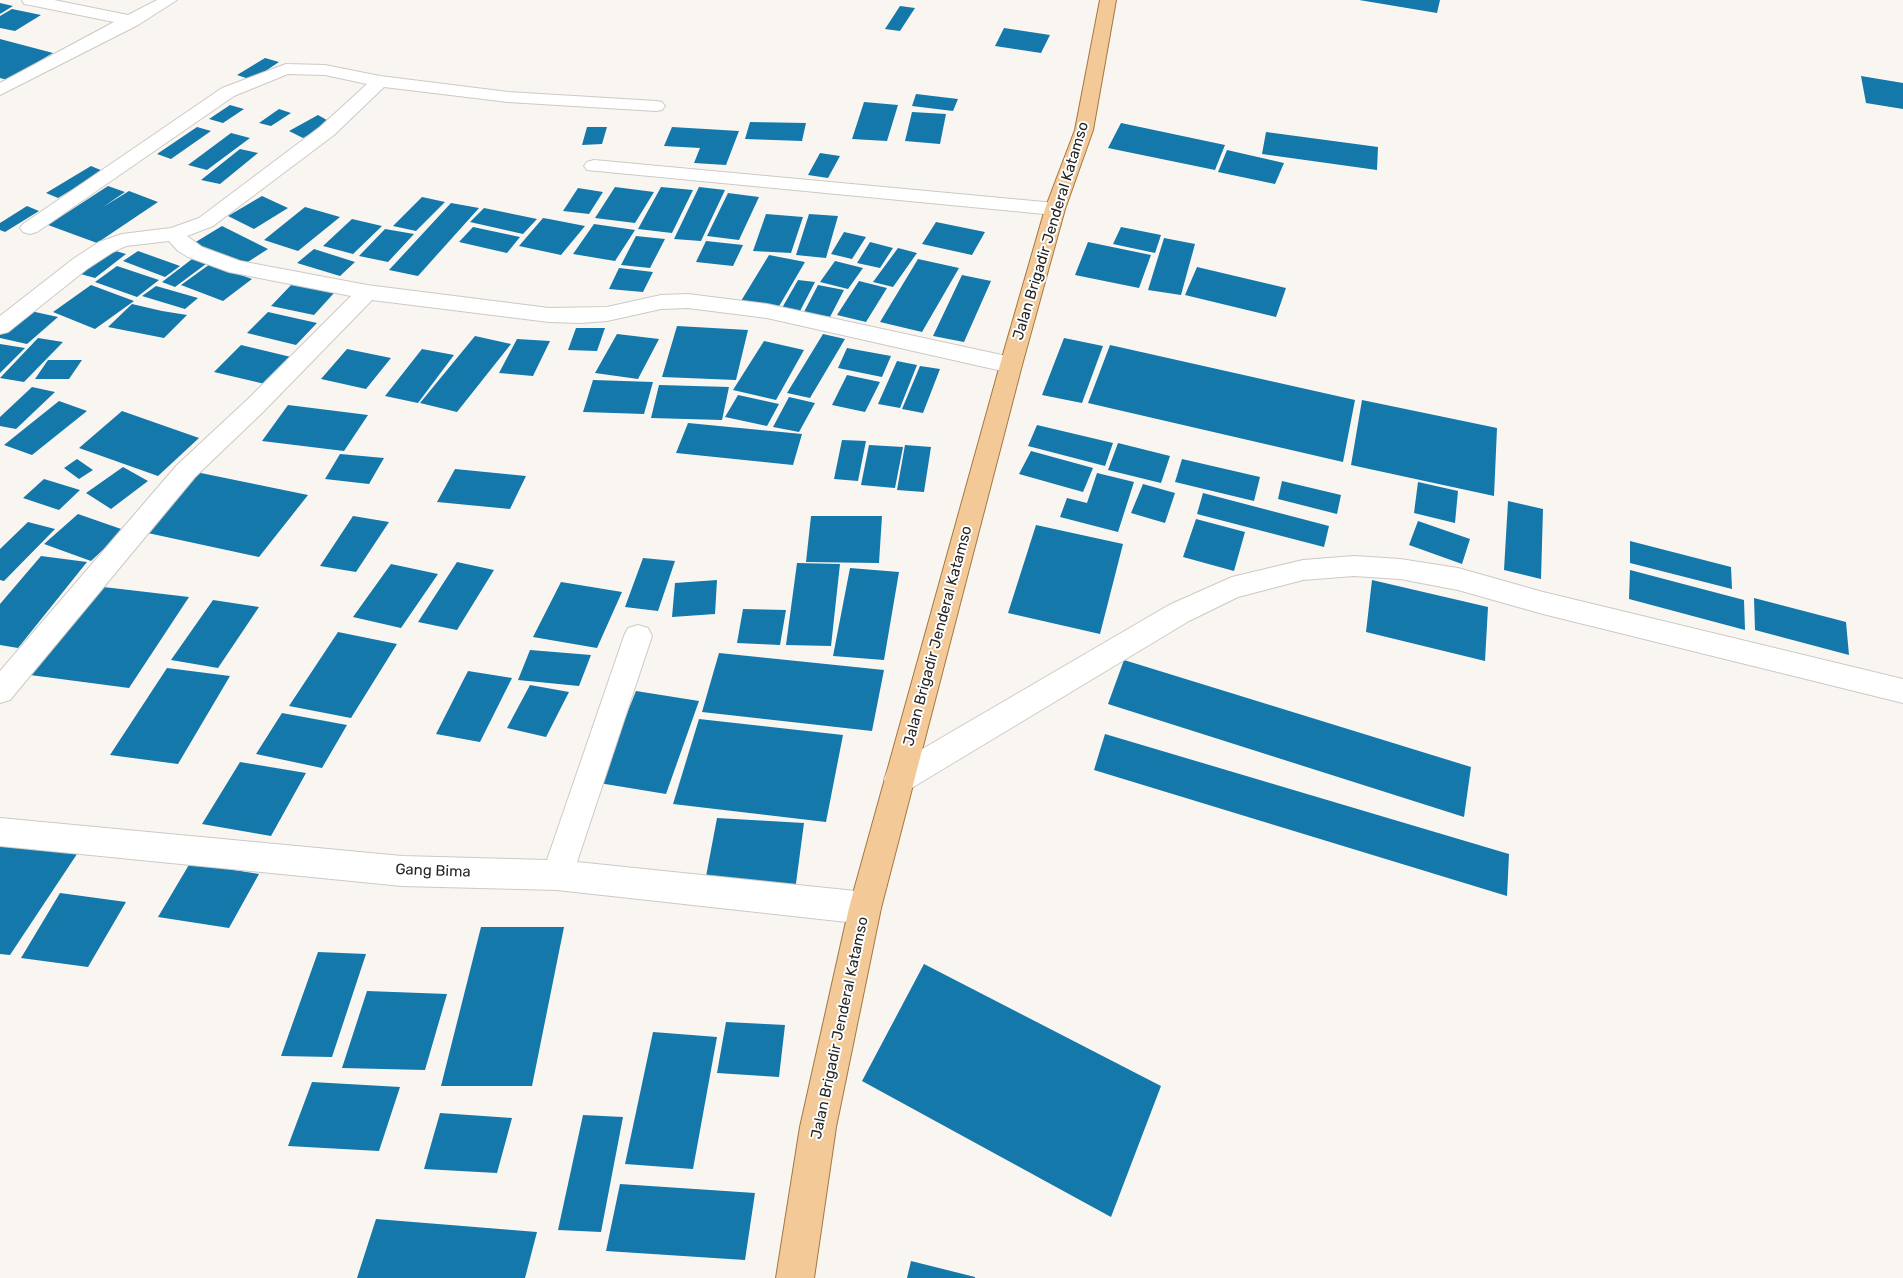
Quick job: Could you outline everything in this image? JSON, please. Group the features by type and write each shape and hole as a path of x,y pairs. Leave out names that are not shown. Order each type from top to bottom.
{"main road":[{"name":"Jalan Brigadir Jenderal Katamso","path":"795,1278 818,1127 865,908 1011,365 1055,209 1084,130 1108,0"}],"street":[{"path":"30,0 132,21"},
{"path":"0,90 169,0"},
{"path":"30,228 228,92 286,69 305,68 380,81 508,98 656,106"},
{"path":"0,327 80,264 106,247 122,240 174,234 206,222 327,130 380,81"},
{"path":"594,166 1055,209"},
{"path":"174,234 185,246 194,252 236,267 367,292 550,315 580,316 608,314 661,302 688,301 767,311 1011,365"},
{"path":"0,691 186,471 256,405 367,292"},
{"path":"899,779 1179,613 1232,588 1303,570 1354,566 1400,569 1458,580 1542,603 1903,691"},
{"path":"557,875 638,636"},
{"name":"Gang Bima","path":"0,832 402,871 557,875 865,908"}],"building":[{"path":"1359,0 1440,0 1437,13"},
{"path":"0,3 13,6 0,14"},
{"path":"900,6 915,8 900,31 885,29"},
{"path":"12,9 41,15 15,31 0,28 0,16"},
{"path":"1004,28 1050,35 1041,53 995,46"},
{"path":"0,39 53,53 7,80 0,78"},
{"path":"265,58 279,62 252,80 237,75"},
{"path":"1861,76 1903,83 1903,109 1866,103"},
{"path":"916,94 958,99 953,111 912,106"},
{"path":"864,102 898,105 887,141 852,139"},
{"path":"230,105 244,109 223,123 209,119"},
{"path":"279,109 291,113 271,126 259,123"},
{"path":"912,112 946,114 940,144 905,141"},
{"path":"318,115 332,123 303,138 289,131"},
{"path":"750,122 806,123 802,141 745,139"},
{"path":"1121,123 1225,145 1215,170 1108,148"},
{"path":"197,127 211,131 171,159 157,154"},
{"path":"587,127 607,127 602,144 582,145"},
{"path":"672,127 739,131 726,165 694,163 700,148 664,146"},
{"path":"1266,132 1378,147 1377,170 1262,154"},
{"path":"231,133 250,138 207,170 188,165"},
{"path":"240,149 258,153 220,184 201,180"},
{"path":"1227,150 1284,163 1275,184 1218,172"},
{"path":"820,153 840,156 828,178 808,175"},
{"path":"91,166 103,171 58,198 46,193"},
{"path":"108,186 125,192 103,207 129,191 158,202 97,243 48,225"},
{"path":"615,187 654,192 635,223 595,218"},
{"path":"661,187 693,190 672,233 638,229"},
{"path":"699,187 725,190 701,241 674,239"},
{"path":"578,188 603,192 589,214 563,211"},
{"path":"728,193 759,197 739,240 707,236"},
{"path":"262,196 288,208 254,229 228,216"},
{"path":"422,197 445,202 416,231 393,226"},
{"path":"451,203 479,208 418,276 389,270"},
{"path":"27,206 39,211 5,232 0,230 0,223"},
{"path":"305,207 340,217 298,251 264,240"},
{"path":"484,208 537,219 523,234 470,222"},
{"path":"766,214 803,217 791,253 753,251"},
{"path":"809,214 838,216 826,258 796,255"},
{"path":"543,218 585,226 561,255 519,246"},
{"path":"352,219 382,226 353,254 323,246"},
{"path":"936,222 985,232 972,255 922,244"},
{"path":"594,224 635,230 615,261 573,254"},
{"path":"222,226 268,249 240,267 194,243"},
{"path":"473,227 520,237 507,253 459,242"},
{"path":"1121,227 1161,235 1155,253 1113,244"},
{"path":"385,229 414,234 388,262 359,256"},
{"path":"844,232 866,237 852,259 831,254"},
{"path":"636,236 665,239 650,268 621,265"},
{"path":"1164,238 1195,244 1181,295 1148,290"},
{"path":"706,241 743,245 733,266 696,262"},
{"path":"870,242 893,248 880,268 857,263"},
{"path":"1088,242 1151,255 1139,288 1075,275"},
{"path":"898,248 917,253 893,287 873,282"},
{"path":"109,249 126,254 95,278 77,273"},
{"path":"314,249 355,262 340,276 297,263"},
{"path":"138,251 180,266 165,277 123,261"},
{"path":"769,255 805,262 778,308 741,301"},
{"path":"196,256 210,261 175,287 162,282"},
{"path":"918,259 959,268 922,332 880,322"},
{"path":"835,261 863,268 848,289 820,282"},
{"path":"210,264 252,279 223,301 181,285"},
{"path":"117,266 159,280 137,297 95,282"},
{"path":"1197,267 1286,288 1276,317 1185,295"},
{"path":"619,268 653,272 643,292 609,289"},
{"path":"962,275 991,281 964,342 933,336"},
{"path":"798,280 815,282 800,311 782,308"},
{"path":"859,281 887,288 866,322 837,315"},
{"path":"292,284 334,293 314,315 271,306"},
{"path":"91,285 134,301 95,329 53,312"},
{"path":"818,285 844,290 830,317 804,312"},
{"path":"156,286 198,298 185,309 142,296"},
{"path":"132,304 187,315 164,338 108,327"},
{"path":"26,310 58,317 27,344 0,338 0,332"},
{"path":"268,312 317,323 296,345 247,333"},
{"path":"677,326 748,330 736,380 662,377"},
{"path":"576,328 605,328 597,351 568,350"},
{"path":"617,334 659,339 638,379 595,373"},
{"path":"823,334 845,339 810,398 787,393"},
{"path":"475,336 511,344 457,412 420,403"},
{"path":"38,338 63,342 24,382 0,378"},
{"path":"1064,338 1103,346 1082,403 1042,395"},
{"path":"517,339 550,341 533,376 499,373"},
{"path":"764,341 804,350 776,400 733,390"},
{"path":"0,344 25,348 0,373"},
{"path":"241,345 291,357 265,384 214,372"},
{"path":"1110,345 1355,400 1343,462 1088,403"},
{"path":"847,348 891,356 882,377 838,368"},
{"path":"347,349 391,358 366,389 321,379"},
{"path":"422,349 454,355 418,403 385,396"},
{"path":"48,360 82,360 69,379 35,379"},
{"path":"897,361 917,365 900,408 878,404"},
{"path":"920,366 940,369 923,413 902,409"},
{"path":"847,375 880,382 865,412 832,405"},
{"path":"593,380 653,382 644,414 583,412"},
{"path":"659,385 729,387 722,420 651,418"},
{"path":"32,387 55,392 16,429 0,426 0,417"},
{"path":"738,395 779,404 767,426 725,417"},
{"path":"789,397 815,403 799,432 773,427"},
{"path":"1362,400 1497,428 1494,496 1351,465"},
{"path":"59,401 87,411 32,455 4,445"},
{"path":"288,405 368,415 344,451 262,441"},
{"path":"122,411 199,438 158,476 79,448"},
{"path":"688,423 802,434 793,465 676,453"},
{"path":"1037,425 1113,443 1105,466 1028,446"},
{"path":"842,440 866,441 858,481 834,479"},
{"path":"1118,443 1170,456 1161,483 1108,470"},
{"path":"869,445 903,447 895,488 861,485"},
{"path":"905,445 931,447 924,492 897,490"},
{"path":"1031,451 1093,468 1083,492 1019,474"},
{"path":"340,454 384,458 369,484 325,479"},
{"path":"77,459 93,470 79,479 64,468"},
{"path":"1182,459 1260,477 1254,501 1175,482"},
{"path":"123,467 148,481 111,509 86,493"},
{"path":"455,469 526,476 510,509 437,502"},
{"path":"196,472 308,495 259,557 143,532"},
{"path":"1097,473 1134,482 1118,532 1060,517 1067,498 1087,503"},
{"path":"44,479 80,490 59,510 23,498"},
{"path":"1282,481 1341,495 1337,514 1278,499"},
{"path":"1418,482 1458,491 1455,523 1414,513"},
{"path":"1143,484 1175,493 1165,523 1131,513"},
{"path":"1203,493 1329,526 1324,547 1197,514"},
{"path":"1508,501 1543,509 1541,579 1504,570"},
{"path":"78,514 124,530 91,561 44,544"},
{"path":"353,516 389,522 356,572 320,566"},
{"path":"811,516 882,516 879,563 806,562"},
{"path":"1196,519 1245,532 1234,571 1183,557"},
{"path":"1418,521 1470,539 1462,564 1409,545"},
{"path":"28,522 55,529 4,581 0,580 0,549"},
{"path":"1036,525 1123,544 1100,634 1008,613"},
{"path":"1630,541 1731,567 1732,589 1630,563"},
{"path":"41,556 87,562 18,648 0,645 0,604"},
{"path":"643,558 675,561 658,611 625,607"},
{"path":"457,562 494,570 457,630 418,622"},
{"path":"797,563 840,564 831,646 786,645"},
{"path":"391,564 438,574 401,628 353,617"},
{"path":"850,568 899,572 884,660 833,656"},
{"path":"1630,570 1744,600 1745,630 1629,599"},
{"path":"717,580 715,614 672,617 675,583"},
{"path":"1372,580 1488,607 1485,661 1366,632"},
{"path":"561,582 622,592 597,648 533,637"},
{"path":"95,586 189,597 129,688 30,675"},
{"path":"1754,598 1846,622 1849,655 1755,630"},
{"path":"213,600 259,607 218,668 171,660"},
{"path":"743,609 786,610 780,645 737,643"},
{"path":"338,632 397,644 351,718 289,706"},
{"path":"530,650 591,655 579,686 518,680"},
{"path":"719,653 884,670 872,731 702,712"},
{"path":"1124,660 1471,767 1464,817 1108,704"},
{"path":"167,668 230,676 178,764 110,755"},
{"path":"468,671 512,678 480,742 436,734"},
{"path":"530,685 569,692 546,737 507,728"},
{"path":"636,691 699,701 666,794 599,783"},
{"path":"282,713 347,725 322,768 256,754"},
{"path":"699,719 843,735 826,822 673,804"},
{"path":"1105,734 1509,854 1507,896 1094,770"},
{"path":"240,762 306,773 271,836 202,824"},
{"path":"717,818 804,823 795,891 704,887"},
{"path":"0,841 77,854 10,955 0,954"},
{"path":"190,863 259,874 229,928 158,917"},
{"path":"60,893 126,902 88,967 21,958"},
{"path":"481,927 564,927 532,1086 441,1086"},
{"path":"318,952 366,954 332,1057 281,1056"},
{"path":"924,964 1161,1086 1111,1217 862,1081"},
{"path":"367,991 447,994 425,1070 342,1068"},
{"path":"726,1022 785,1025 779,1077 717,1073"},
{"path":"653,1032 717,1037 693,1169 625,1164"},
{"path":"312,1082 400,1087 379,1151 288,1146"},
{"path":"440,1113 512,1118 497,1173 424,1169"},
{"path":"583,1115 623,1117 601,1232 558,1230"},
{"path":"620,1184 755,1193 745,1260 606,1251"},
{"path":"376,1219 537,1232 525,1278 357,1278"},
{"path":"911,1261 975,1277 975,1278 907,1278"}]}
